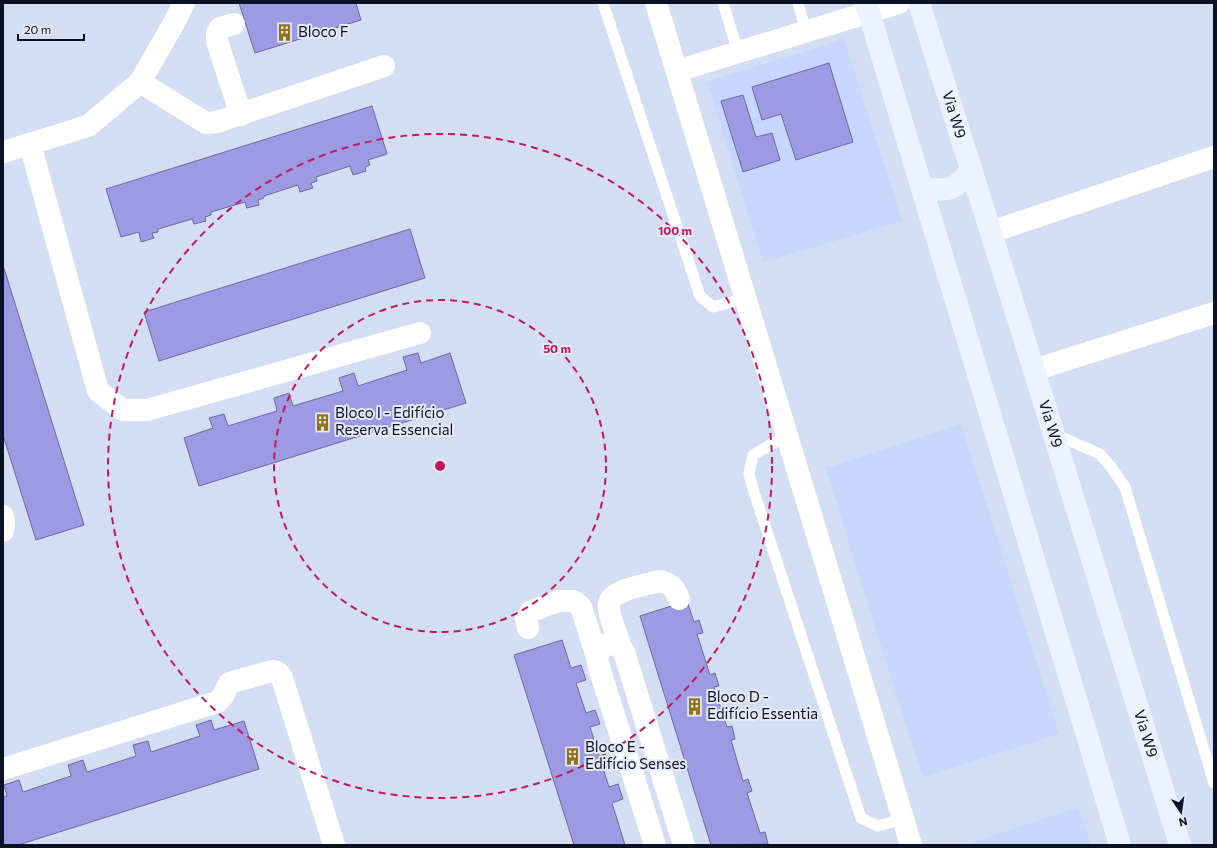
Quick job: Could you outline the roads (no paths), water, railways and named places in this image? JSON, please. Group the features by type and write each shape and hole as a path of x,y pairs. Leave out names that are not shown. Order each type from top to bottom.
{"street":[{"path":"3,152 88,126 140,82 184,3"},
{"path":"656,3 911,845"},
{"path":"677,72 806,32 868,8 899,3"},
{"name":"Via W9","path":"919,3 1054,434 1180,845"},
{"path":"868,8 1120,845"},
{"path":"234,24 220,28 217,33 217,41 241,115"},
{"path":"140,82 206,122 217,122 384,66"},
{"path":"30,144 98,390 123,410 147,410 420,333"},
{"path":"991,232 1214,157"},
{"path":"922,188 945,191 960,184 971,170"},
{"path":"1034,370 1214,313"},
{"path":"3,516 3,530"},
{"path":"680,599 675,588 668,583 661,581 617,593 610,598 608,604 684,845"},
{"path":"528,628 526,619 531,610 559,601 574,601 581,607 655,845"},
{"path":"597,657 599,651 607,644 621,647"},
{"path":"3,769 217,702 223,696 229,683 276,671 282,678 334,845"}],"lane":[{"path":"603,3 700,296 714,307 746,298"},
{"path":"724,3 738,52"},
{"path":"798,3 806,32"},
{"path":"1054,434 1100,454 1125,487 1214,783"},
{"path":"787,435 753,455 750,474 754,492 861,818 878,826 903,819"}],"place":[{"name":"Bloco F","path":"285,32"},
{"name":"Bloco I - Edifício Reserva Essencial","path":"322,422"},
{"name":"Bloco D - Edifício Essentia","path":"694,706"},
{"name":"Bloco E - Edifício Senses","path":"572,756"}]}
